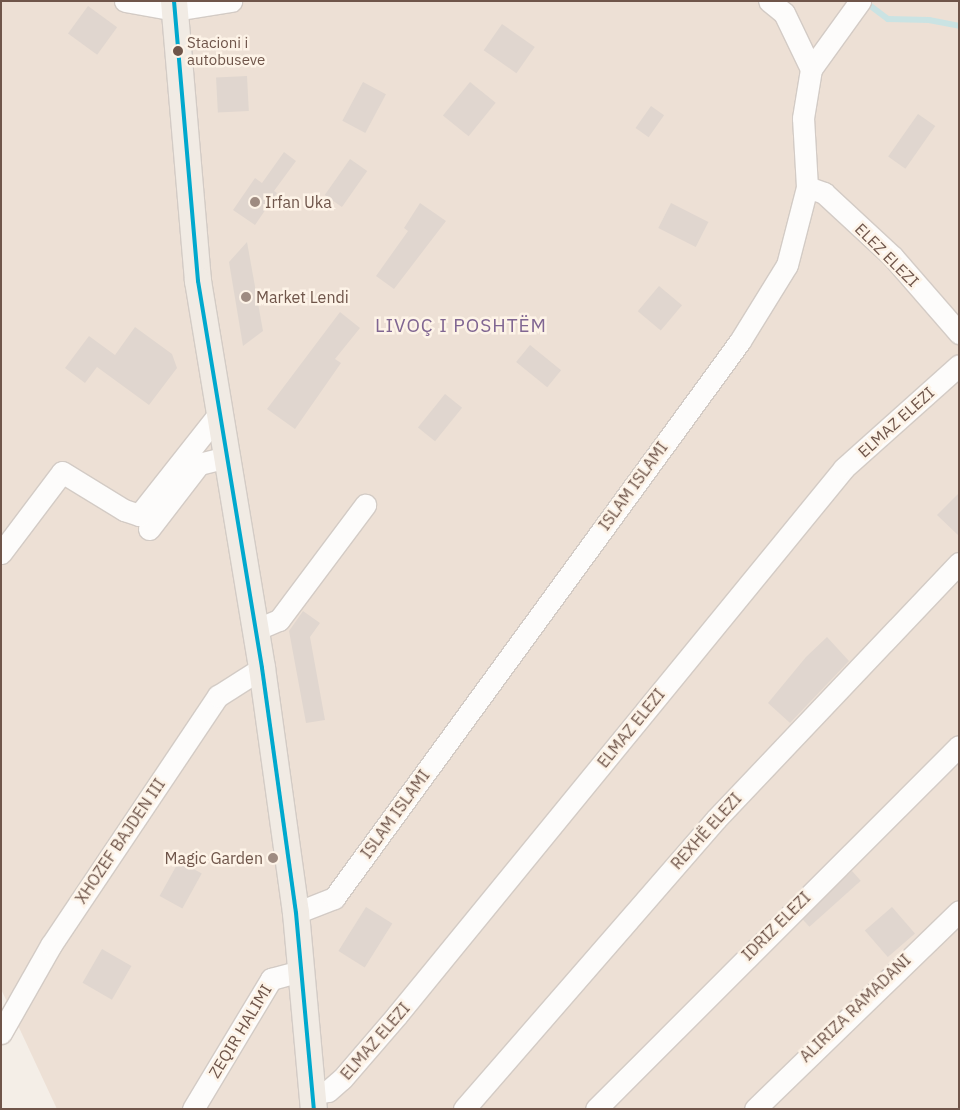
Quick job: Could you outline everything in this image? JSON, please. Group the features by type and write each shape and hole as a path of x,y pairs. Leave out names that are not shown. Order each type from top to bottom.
{"main road":[{"path":"174,6 198,281 218,415 262,668 296,914 313,1102"}],"street":[{"path":"125,1 174,6 231,1"},
{"path":"779,5 811,69 860,1"},
{"name":"ISLAM ISLAMI","path":"296,914 334,898 740,342 786,265 807,187 803,118 811,69"},
{"name":"ELEZ ELEZI","path":"807,187 824,193 893,257 959,333"},
{"name":"ELMAZ ELEZI","path":"313,1102 342,1080 397,1015 844,468 959,365"},
{"path":"1,552 62,472 124,510 139,515 218,415"},
{"path":"149,530 199,464 226,457"},
{"path":"255,630 279,620 365,505"},
{"name":"REXHË ELEZI","path":"464,1109 716,819 959,563"},
{"name":"XHOZEF BAJDEN III","path":"1,1033 51,945 218,696 262,668"},
{"name":"IDRIZ ELEZI","path":"596,1109 959,746"},
{"name":"ALIRIZA RAMADANI","path":"754,1109 959,911"},
{"name":"ZEQIR HALIMI","path":"193,1109 271,979 301,970"}],"shaded area":[{"path":"1,1 959,1 959,1109 57,1109 1,989"}],"building":[{"path":"88,6 117,27 97,55 68,34"},
{"path":"502,24 535,47 516,73 484,50"},
{"path":"247,76 249,111 218,113 216,78"},
{"path":"363,82 386,94 365,133 342,121"},
{"path":"470,82 496,103 469,136 443,115"},
{"path":"651,106 664,115 649,137 636,128"},
{"path":"918,114 935,126 905,169 888,157"},
{"name":"Irfan Uka","path":"284,152 296,161 274,191 277,193 255,225 233,210 255,178 262,183"},
{"path":"350,159 367,171 342,207 325,195"},
{"path":"420,203 446,221 394,289 376,276 408,231 404,228"},
{"path":"671,203 708,222 696,247 658,228"},
{"name":"Market Lendi","path":"247,242 263,331 243,346 229,262"},
{"path":"659,286 682,305 661,331 638,311"},
{"path":"340,312 360,328 335,359 341,363 295,429 267,409"},
{"path":"135,327 172,354 177,368 149,405 97,367 85,383 65,368 89,336 115,355"},
{"path":"530,345 561,370 547,387 516,362"},
{"path":"445,394 462,408 435,441 418,427"},
{"path":"959,493 959,536 937,515"},
{"path":"303,611 320,623 310,637 325,720 306,723 289,631"},
{"path":"827,637 849,661 790,723 768,703 806,657"},
{"path":"179,861 202,874 182,909 160,896"},
{"path":"852,871 861,881 809,927 801,917"},
{"path":"366,907 392,923 365,968 338,951"},
{"path":"892,907 915,933 888,957 865,931"},
{"path":"102,949 131,966 112,1000 82,983"}],"waterway":[{"path":"864,1 888,19 929,20 959,26"}],"transit line":[{"path":"174,1 198,281 262,668 296,913 314,1109"}],"place":[{"name":"Stacioni i autobuseve","path":"178,51"},
{"name":"Irfan Uka","path":"255,202"},
{"name":"Market Lendi","path":"246,297"},
{"name":"Magic Garden","path":"273,858"}],"district":[{"name":"LIVOÇ I POSHTËM","path":"461,326"}]}
